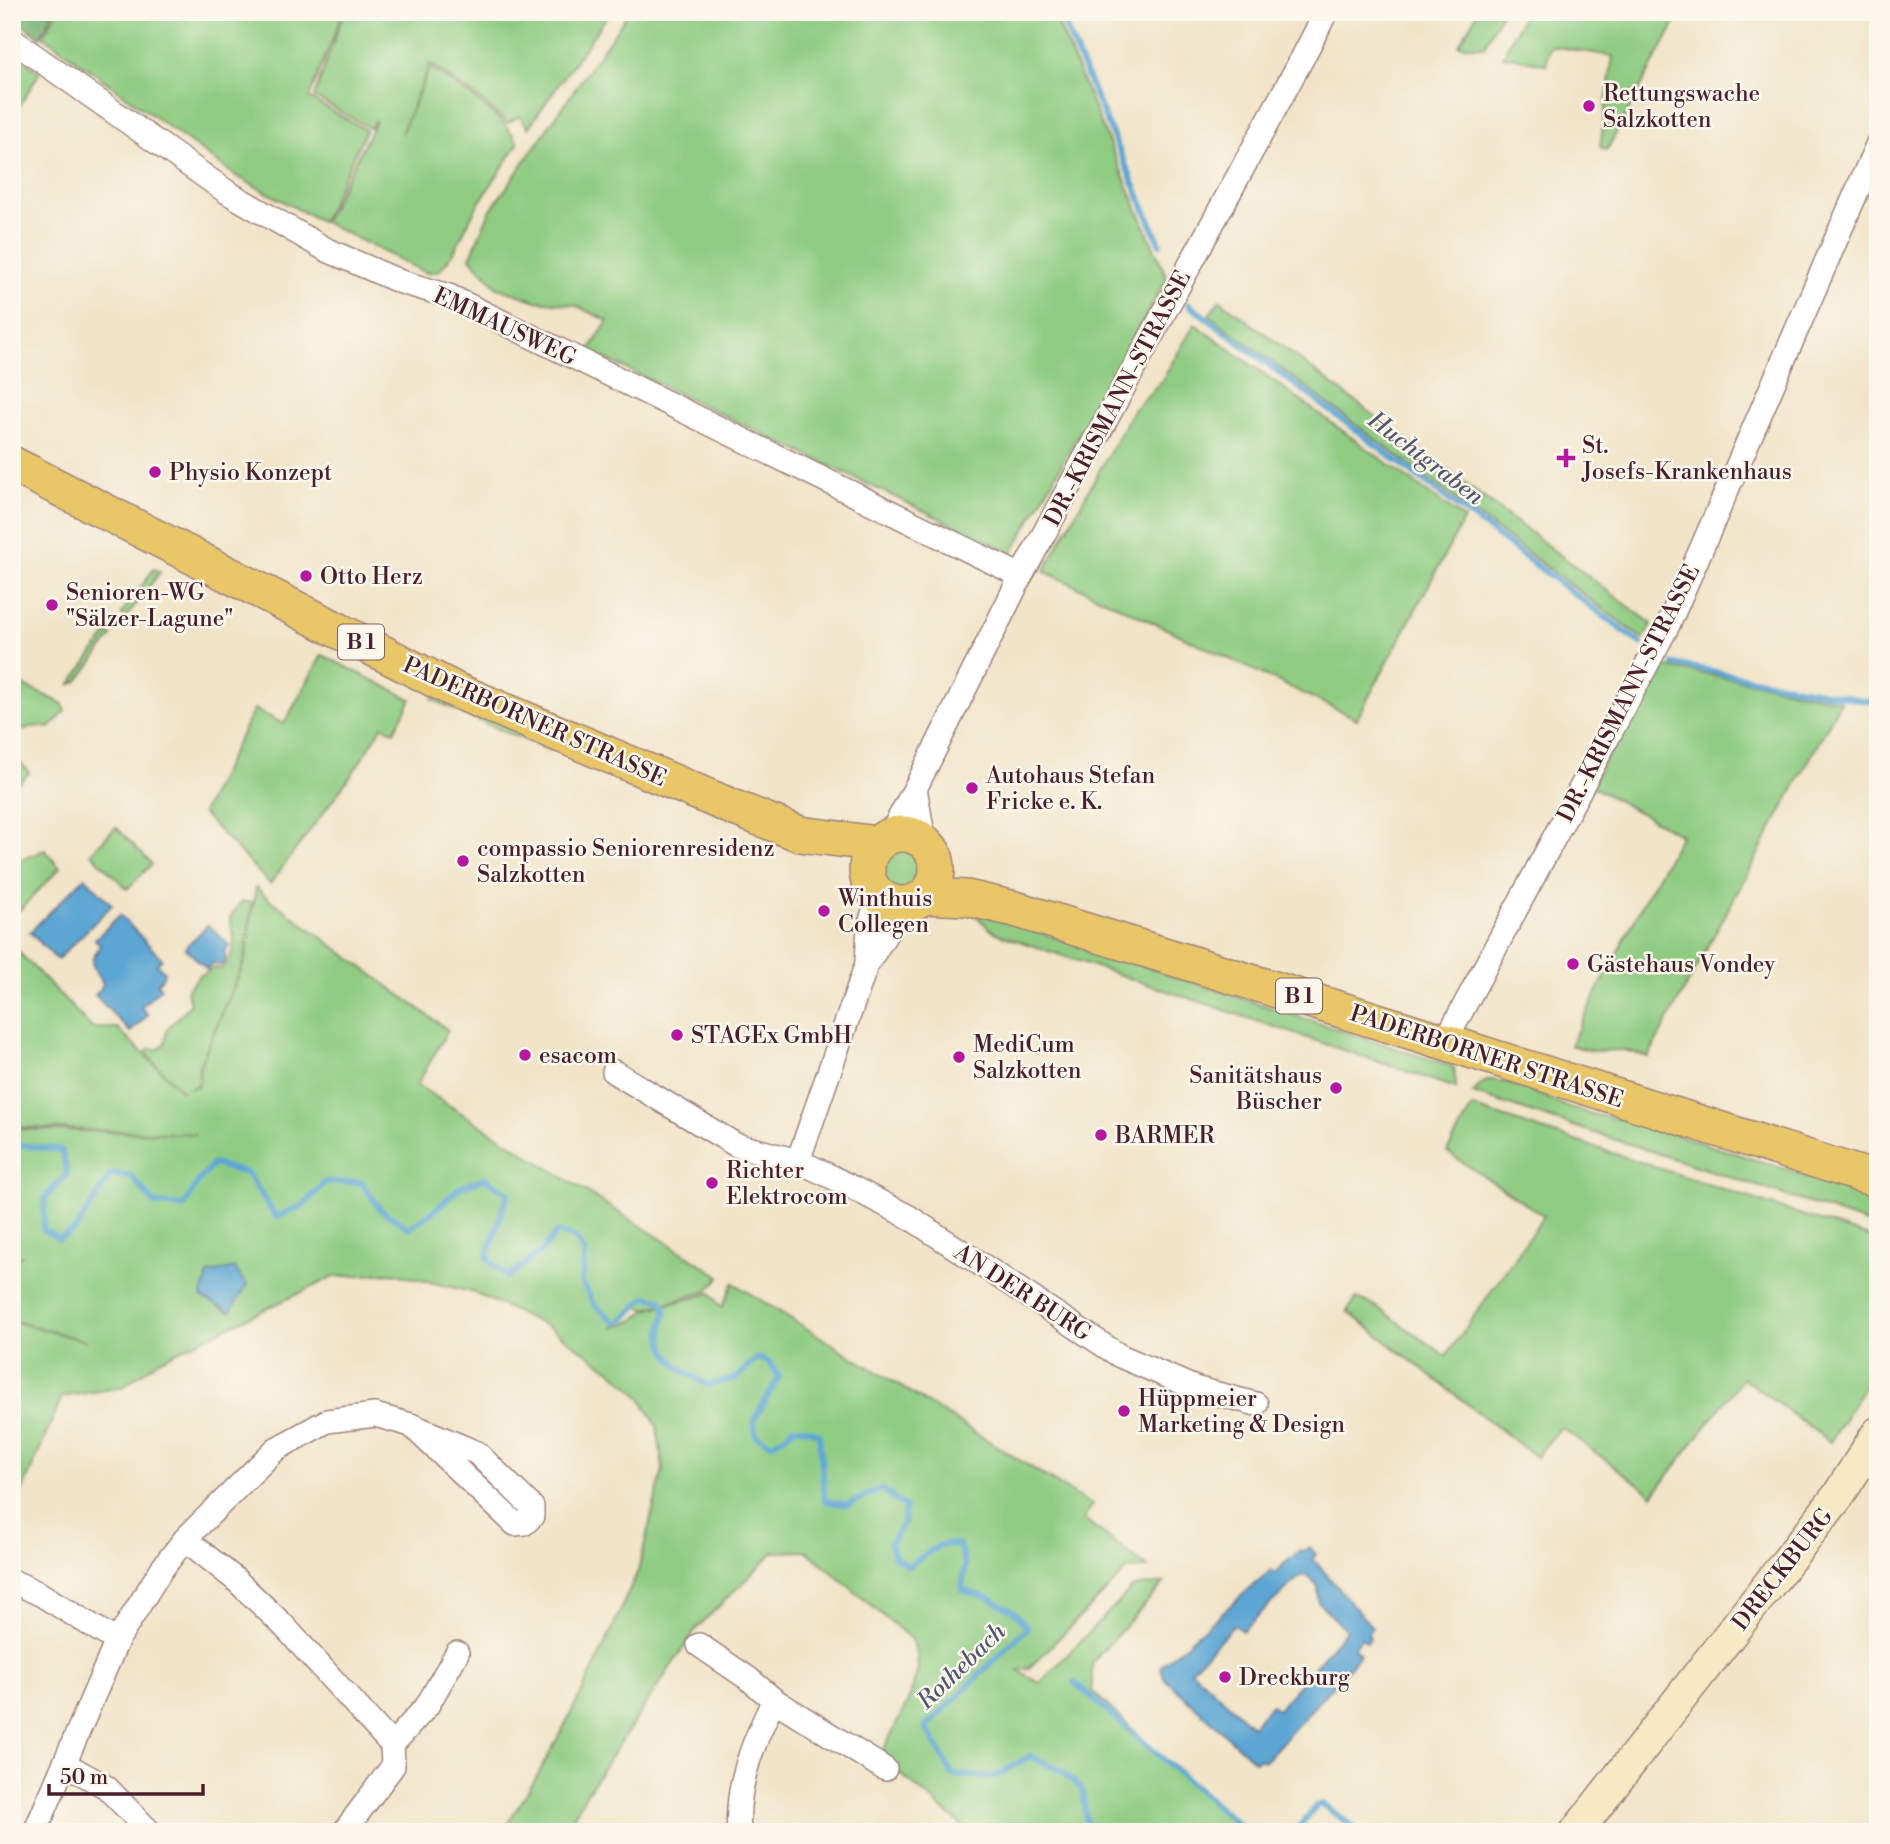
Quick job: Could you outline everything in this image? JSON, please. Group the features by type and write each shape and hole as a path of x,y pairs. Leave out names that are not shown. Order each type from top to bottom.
{"main road":[{"name":"PADERBORNER STRASSE","path":"12,464 455,690 800,834 895,894 967,898 1015,909 1878,1180"},
{"name":"PADERBORNER STRASSE","path":"800,834 883,841 898,834 907,834 930,849 970,883 1015,909"},
{"path":"883,841 872,852 868,872 895,894 931,888 937,867 930,849"}],"street":[{"name":"DR.-KRISMANN-STRASSE","path":"883,841 915,788 1021,576 1326,12"},
{"name":"EMMAUSWEG","path":"12,40 227,191 327,250 401,282 449,296 1021,576"},
{"name":"DR.-KRISMANN-STRASSE","path":"1445,1042 1669,623 1878,143"},
{"path":"915,788 930,849"},
{"path":"798,1161 867,962 869,927 895,894"},
{"name":"AN DER BURG","path":"614,1072 736,1144 798,1161 909,1217 1120,1356 1195,1388 1256,1404"},
{"path":"35,1832 117,1641 161,1570 185,1539 276,1449 327,1421 375,1415 411,1425 477,1453 532,1507 532,1516 525,1523 514,1524 411,1425"},
{"name":"DRECKBURG","path":"1576,1832 1838,1496 1878,1433"},
{"path":"185,1539 236,1580 284,1626 392,1745 393,1766 344,1832"},
{"path":"12,1581 40,1594 117,1641"},
{"path":"699,1645 749,1679 774,1700 886,1769"},
{"path":"392,1745 427,1706 457,1653"},
{"path":"739,1832 746,1769 753,1746 774,1700"},
{"path":"65,1764 106,1787 150,1832"}],"green space":[{"path":"12,12 54,12 40,37 12,18"},
{"path":"57,12 343,12 309,98 366,130 322,222 236,176 43,36"},
{"path":"344,12 610,12 528,128 520,116 507,123 430,64 401,134 430,67 492,113 518,144 475,209 453,254 439,271 426,273 324,222 376,121 370,128 314,97"},
{"path":"629,12 1053,12 1167,278 1012,553 589,351 608,321 575,305 537,301 498,288 470,258 490,211"},
{"path":"1478,12 1502,12 1484,47 1459,45"},
{"path":"1525,12 1681,12 1607,150 1600,147 1613,56 1550,46 1546,64 1503,56"},
{"path":"12,53 40,72 12,118"},
{"path":"1220,300 1652,624 1643,639 1209,315"},
{"path":"1195,324 1464,519 1357,719 1044,571 1133,410 1161,382"},
{"path":"154,569 160,572 126,617 121,614"},
{"path":"108,633 112,636 78,681 70,685"},
{"path":"322,655 411,699 394,732 383,726 352,774 270,884 202,813 254,709 284,724"},
{"path":"1656,665 1841,701 1648,1057 1625,1050 1592,1051 1570,1045 1681,835 1591,786"},
{"path":"12,680 63,704 65,711 50,728 33,727 19,733 14,744 15,754 29,773 12,789"},
{"path":"434,694 552,747 550,751 470,717 432,699"},
{"path":"116,827 152,864 127,889 91,853"},
{"path":"902,847 917,854 924,869 917,884 902,891 887,884 880,869 887,854"},
{"path":"45,850 60,868 12,918 12,862"},
{"path":"256,887 448,1030 417,1085 720,1276 708,1291 646,1309 639,1307 612,1328 634,1320 647,1310 711,1293 722,1308 733,1283 1092,1505 1084,1519 1148,1568 1128,1569 1029,1668 1018,1670 1040,1683 1133,1587 1164,1583 1092,1663 1092,1691 1243,1832 970,1832 880,1757 909,1699 918,1669 912,1640 807,1551 774,1552 696,1629 586,1794 565,1832 502,1832 535,1780 567,1721 638,1571 663,1469 657,1426 640,1397 613,1372 549,1327 472,1292 392,1273 333,1277 161,1359 123,1387 62,1397 12,1515 12,1321 86,1341 12,1320 12,1259 23,1256 12,1258 12,1129 196,1134 12,1127 12,945 92,1028 117,1028 183,1092 145,1053 149,1049 159,1049 165,1043 167,1029 190,1005 187,989 200,975 212,968 221,969 227,962 234,945 230,918 241,902 252,902 244,961 199,1066 199,1084 188,1089 199,1085 200,1066 245,961"},
{"path":"970,910 1454,1067 1456,1088 1001,935 991,930"},
{"path":"1489,1080 1518,1086 1579,1110 1629,1120 1878,1198 1878,1227 1473,1093"},
{"path":"1472,1107 1878,1240 1878,1365 1830,1442 1743,1378 1653,1495 1561,1427 1536,1457 1347,1311 1357,1298 1372,1304 1446,1356 1544,1216 1447,1152"}],"water":[{"path":"85,877 112,905 57,960 30,932"},
{"path":"120,915 162,959 157,964 164,971 163,977 157,983 161,988 141,1007 148,1015 130,1032 95,995 103,984 92,964 100,945 95,939"},
{"path":"208,925 230,946 224,952 224,963 213,963 207,969 185,948"},
{"path":"234,1268 247,1285 230,1312 201,1297 208,1274"},
{"path":"1309,1547 1316,1553 1313,1559 1372,1627 1368,1633 1370,1638 1367,1642 1361,1638 1354,1648 1360,1654 1265,1761 1254,1761 1164,1678 1161,1666 1271,1570 1274,1573 1300,1550 1304,1551","holes":["1299,1577 1309,1577 1318,1586 1318,1602 1346,1630 1278,1710 1271,1705 1252,1726 1191,1670 1234,1625 1242,1631"]}],"waterway":[{"name":"Huchtgraben","path":"1059,12 1160,244"},
{"name":"Huchtgraben","path":"1188,304 1641,644"},
{"name":"Huchtgraben","path":"1674,664 1878,703"},
{"name":"Rothebach","path":"12,1144 62,1150 67,1174 45,1198 43,1229 59,1239 76,1229 111,1174 131,1176 155,1204 184,1206 198,1182 213,1164 247,1173 276,1217 305,1204 325,1182 361,1182 381,1210 409,1228 461,1187 485,1178 508,1193 487,1258 508,1277 541,1252 557,1232 575,1238 585,1252 582,1282 594,1304 616,1323 625,1318 646,1297 661,1300 665,1308 662,1332 666,1351 677,1365 692,1376 708,1385 736,1378 757,1358 769,1362 779,1377 754,1420 756,1436 772,1444 794,1427 819,1434 825,1501 847,1505 881,1489 905,1507 904,1521 890,1544 894,1556 908,1566 940,1545 959,1544 965,1566 962,1590 989,1598 1016,1613 1027,1628 926,1727 953,1775 995,1777 1030,1756 1061,1771 1082,1789 1087,1828 1085,1832"},
{"path":"1074,1682 1247,1832"},
{"path":"1295,1832 1316,1806 1322,1804 1360,1832"}],"place":[{"name":"Rettungswache Salzkotten","path":"1589,106"},
{"name":"St. Josefs-Krankenhaus","path":"1566,458"},
{"name":"Physio Konzept","path":"155,472"},
{"name":"Otto Herz","path":"306,576"},
{"name":"Senioren-WG \"Sälzer-Lagune\"","path":"52,605"},
{"name":"Autohaus Stefan Fricke e. K.","path":"972,788"},
{"name":"compassio Seniorenresidenz Salzkotten","path":"463,861"},
{"name":"Winthuis Collegen","path":"824,911"},
{"name":"Gästehaus Vondey","path":"1573,964"},
{"name":"STAGEx GmbH","path":"677,1035"},
{"name":"esacom","path":"525,1055"},
{"name":"MediCum Salzkotten","path":"959,1057"},
{"name":"Sanitätshaus Büscher","path":"1336,1088"},
{"name":"BARMER","path":"1101,1135"},
{"name":"Richter Elektrocom","path":"712,1183"},
{"name":"Hüppmeier Marketing & Design","path":"1124,1411"},
{"name":"Dreckburg","path":"1225,1677"}]}
